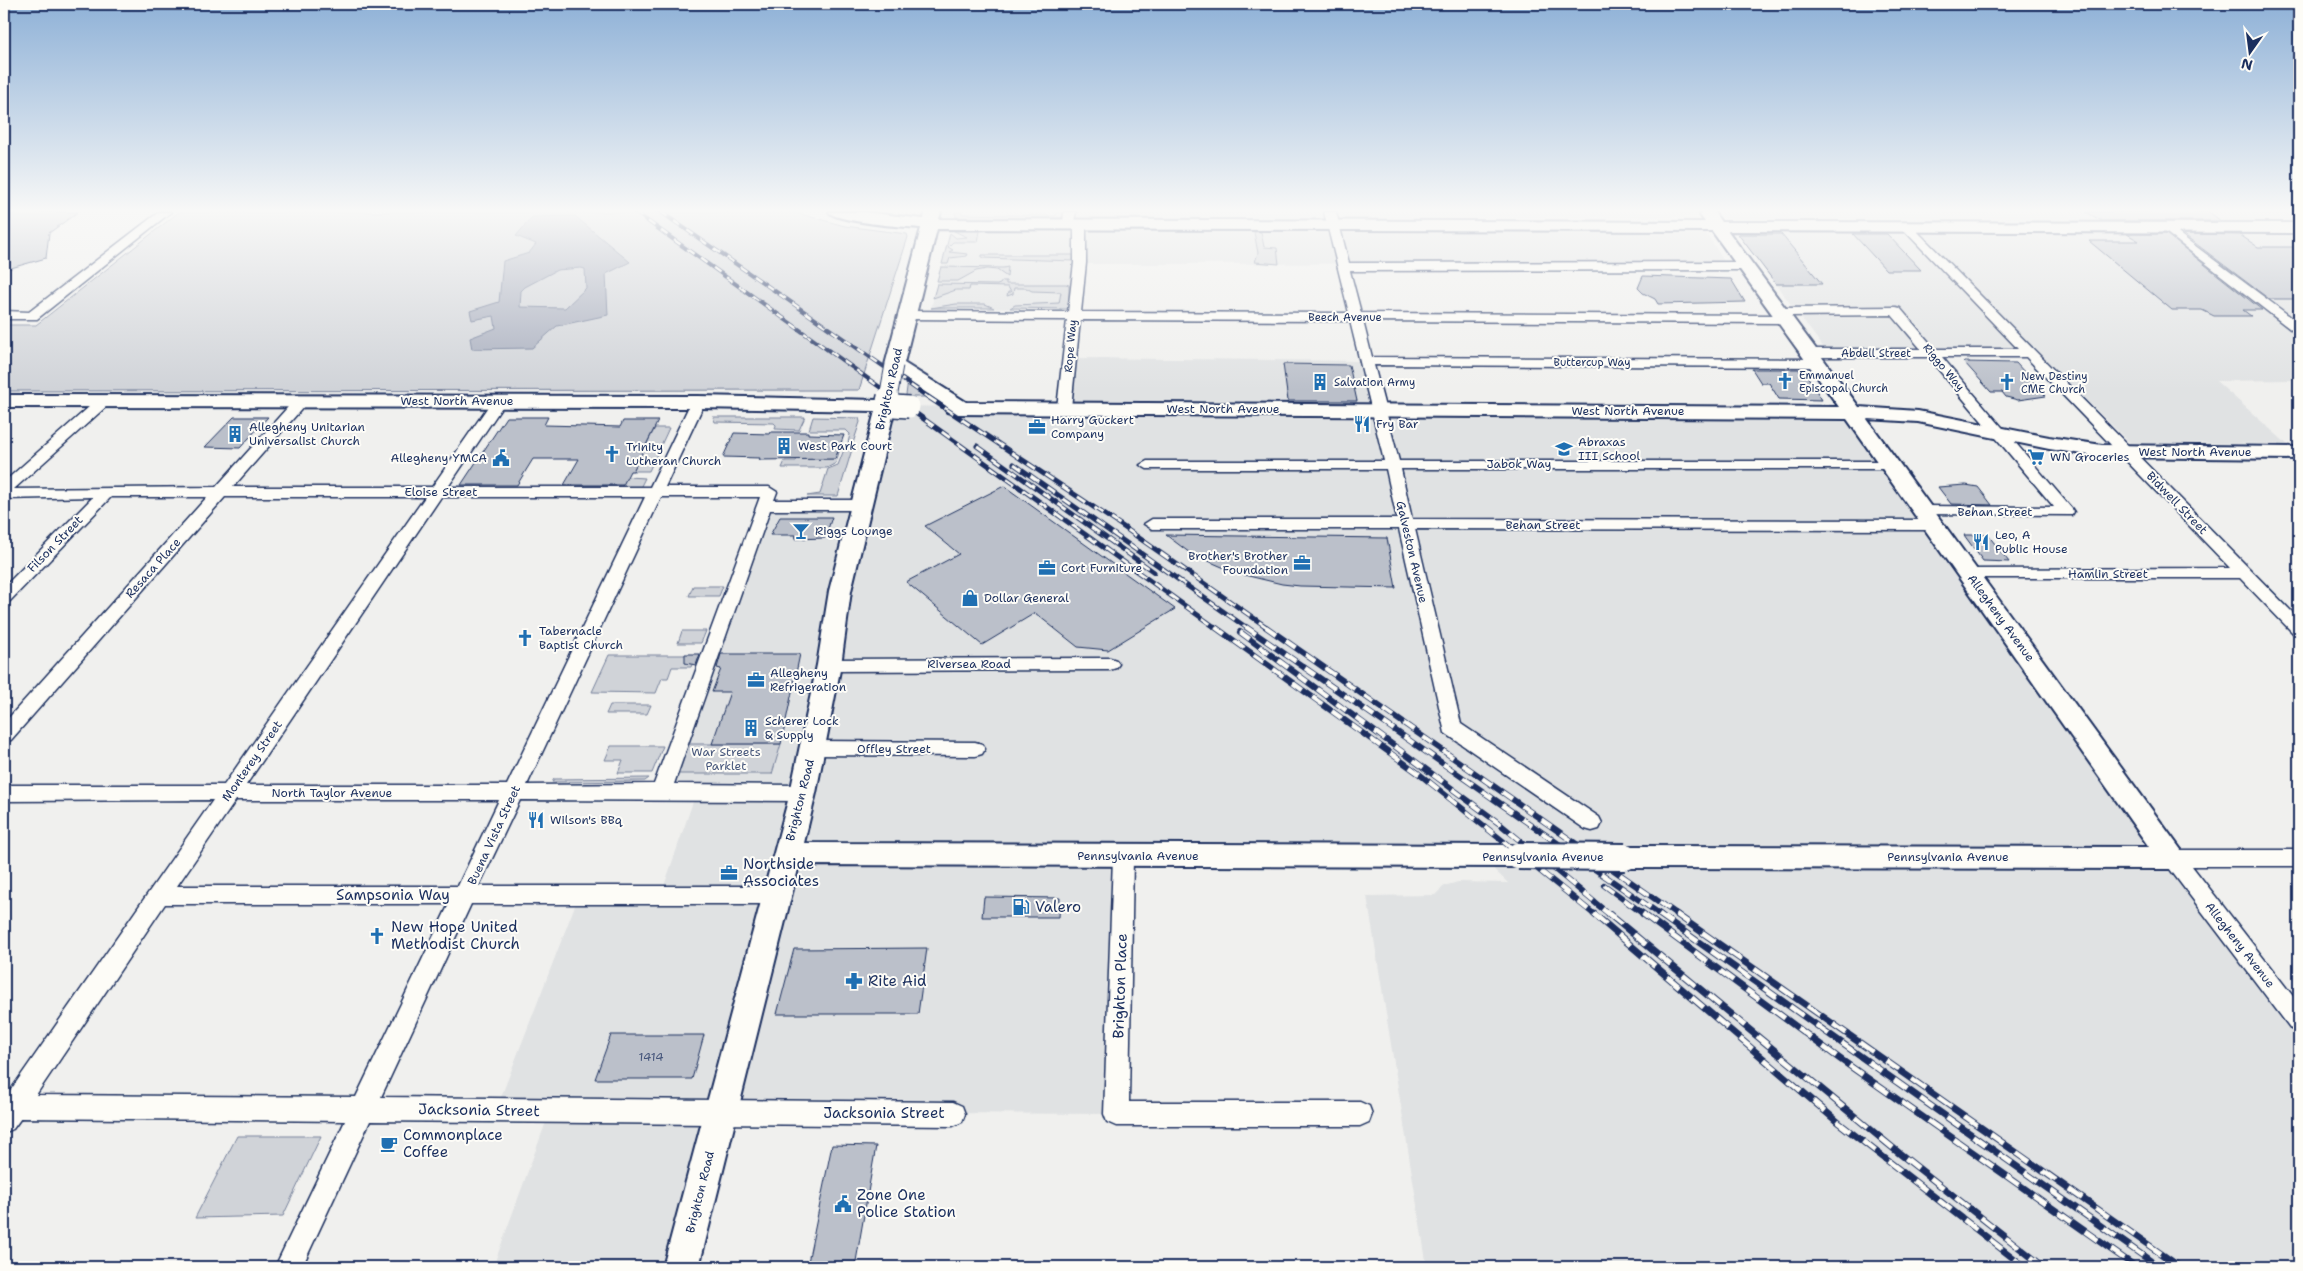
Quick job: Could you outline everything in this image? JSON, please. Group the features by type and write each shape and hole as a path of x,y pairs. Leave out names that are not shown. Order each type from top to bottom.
{"main road":[{"name":"Brighton Road","path":"681,1267 813,748 829,665 840,591 860,505 894,405 895,363 917,271"},
{"name":"Allegheny Avenue","path":"1748,271 1814,358 2173,858"},
{"name":"West North Avenue","path":"895,363 958,408 1853,412 1914,415 2001,435 2071,448 2127,452 2299,453"},
{"name":"West North Avenue","path":"4,402 698,402 894,405"},
{"name":"Pennsylvania Avenue","path":"786,854 1123,857 2173,858"}],"street":[{"path":"4,315 32,316 90,271"},
{"name":"Rope Way","path":"1064,408 1072,316 1079,271"},
{"name":"Galveston Avenue","path":"1343,271 1357,317 1392,464 1452,728 1592,823"},
{"name":"Bidwell Street","path":"1950,271 2245,573 2292,614 2299,629"},
{"path":"2224,271 2299,329"},
{"name":"Riggo Way","path":"1781,315 1896,311 2066,512"},
{"name":"Beech Avenue","path":"906,315 1357,317 1781,315"},
{"name":"Abdell Street","path":"1814,358 1933,353 2031,354"},
{"name":"Buttercup Way","path":"1367,361 1814,358"},
{"name":"Resaca Place","path":"4,735 301,401"},
{"path":"4,490 102,402"},
{"name":"Monterey Street","path":"7,1111 230,793 499,402"},
{"name":"Buena Vista Street","path":"288,1267 698,402"},
{"name":"Jabok Way","path":"1148,465 1891,465"},
{"name":"Eloise Street","path":"4,494 107,492 769,492 765,505"},
{"name":"Filson Street","path":"4,597 107,492"},
{"path":"661,792 765,505 860,505"},
{"name":"Behan Street","path":"1152,524 1406,524 1929,518 2066,512"},
{"name":"Hamlin Street","path":"1970,574 2245,573"},
{"name":"Riversea Road","path":"829,665 1110,664"},
{"name":"Offley Street","path":"813,748 976,749"},
{"name":"North Taylor Avenue","path":"4,793 802,793"},
{"name":"Brighton Place","path":"1123,857 1116,1114 1360,1114"},
{"name":"Pennsylvania Avenue","path":"2173,858 2299,858"},
{"name":"Allegheny Avenue","path":"2173,858 2299,1022"},
{"name":"Sampsonia Way","path":"159,895 777,895"},
{"name":"Jacksonia Street","path":"7,1111 363,1108 953,1114"}],"shaded area":[{"path":"940,271 1073,271 1069,309 931,308"},
{"path":"1766,271 2299,271 2299,320 2278,320 2299,337 2299,380 2216,381 2287,444 2130,443 2034,349 1824,348"},
{"path":"1070,358 1367,361 1379,410 1853,412 2299,1022 2299,1267 1427,1267 1367,896 1435,895 1444,886 1458,882 1508,883 1480,856 1124,857 1116,1114 720,1112 681,1267 493,1267 550,1111 496,1110 579,895 664,886 696,793 661,792 765,505 860,505 886,406 1064,408"}],"green space":[{"path":"104,271 897,271 859,390 4,391 4,325 36,325"},
{"path":"940,271 975,271 958,281 937,281"},
{"path":"999,271 1008,271 1007,277"},
{"path":"1002,281 1006,281 1006,284 1069,285 1069,309 1010,308 1015,305 1059,303 1061,292 1032,291 1026,288 1014,288 1013,294 1007,296 1008,292 1011,292 1008,287 970,286 969,290 956,290 933,298 937,284 997,285"},
{"path":"956,304 985,304 994,308 931,308"},
{"path":"908,380 931,397 908,397 906,395"},
{"path":"713,417 805,417 799,430 775,429 776,425 774,423 715,422"},
{"path":"813,417 859,418 860,422 853,443 848,443 850,434 846,430 809,430"},
{"path":"655,428 669,428 649,471 633,471"},
{"path":"841,445 836,463 827,468 782,468 785,461 796,461 797,459 835,459"},
{"path":"848,445 853,446 838,496 807,496 820,494 828,469 838,465 845,447"},
{"path":"627,477 645,478 640,488 570,488 571,485 622,486"},
{"path":"693,586 723,586 719,596 689,596"},
{"path":"682,631 706,631 701,643 678,643"},
{"path":"609,655 696,655 691,667 672,667 668,678 662,678 656,693 592,692"},
{"path":"610,705 651,705 647,714 606,714"},
{"name":"War Streets Parklet","path":"682,744 781,744 772,774 671,774"},
{"path":"611,746 663,746 652,773 618,773 623,760 605,760"},
{"path":"649,778 645,781 552,782 554,779"},
{"path":"237,1136 321,1136 283,1216 195,1218"}],"water":[{"path":"502,271 555,271 521,291 520,307 565,308 586,288 585,271 611,271 606,274 608,315 557,326 532,348 472,349 470,338 496,328 494,316 472,320 470,311 499,302"}],"building":[{"path":"1766,271 1812,271 1822,284 1776,284"},
{"path":"2125,271 2213,271 2262,310 2243,310 2251,316 2214,316 2202,310 2172,310"},
{"path":"2232,271 2299,271 2299,299 2269,299"},
{"path":"1643,276 1731,279 1745,302 1658,304 1655,299 1638,288"},
{"name":"New Destiny CME Church","path":"1964,362 2016,363 2046,396 2018,400 2006,397 2002,392 1991,392"},
{"name":"Salvation Army","path":"1283,364 1349,365 1357,401 1288,401"},
{"name":"Emmanuel Episcopal Church","path":"1752,369 1798,369 1806,374 1822,400 1779,399 1769,383 1761,383"},
{"name":"Allegheny Unitarian Universalist Church","path":"234,417 268,417 240,448 205,447"},
{"path":"506,417 548,417 544,425 620,427 623,421 658,421 633,471 630,471 623,485 564,485 579,459 533,459 517,485 461,485"},
{"name":"West Park Court","path":"771,432 808,432 808,434 844,435 835,459 759,460 760,458 723,457 734,433 770,434"},
{"path":"1966,485 1978,487 1992,505 1951,504 1938,487"},
{"name":"Cort Furniture","path":"1004,486 1175,609 1108,650 1078,647 1035,613 982,645 906,582 959,554 925,526"},
{"name":"Riggs Lounge","path":"780,517 832,517 825,538 795,539 796,535 770,535"},
{"name":"Brother's Brother Foundation","path":"1166,535 1387,538 1396,588 1282,584 1236,573 1190,553"},
{"name":"Leo, A Public House","path":"1964,535 1988,535 2009,562 1983,561"},
{"path":"685,654 700,654 696,665 685,663"},
{"path":"721,654 800,654 781,744 712,744 730,692 712,692 721,669 717,668"},
{"name":"Valero","path":"984,897 1060,898 1059,917 982,917"},
{"name":"Rite Aid","path":"927,948 918,1014 777,1014 794,949"},
{"path":"611,1035 704,1035 692,1079 595,1079"},
{"name":"Zone One Police Station","path":"832,1145 876,1146 855,1267 807,1267"}],"railway":[{"path":"718,271 895,398"},
{"path":"746,271 929,398"},
{"path":"893,397 1216,628"},
{"path":"928,397 1122,526 1268,628"},
{"path":"977,446 1154,572"},
{"path":"1014,464 1247,628"},
{"path":"1215,627 1418,773 1595,915"},
{"path":"1246,627 1661,915"},
{"path":"1266,627 1678,915"},
{"path":"1240,632 1500,824 1610,915"},
{"path":"1604,885 1645,915"},
{"path":"1594,914 1839,1123 2025,1267"},
{"path":"1609,914 1899,1153 2044,1267"},
{"path":"1643,914 1840,1059 2136,1267"},
{"path":"1659,914 2159,1267"},
{"path":"1676,914 2180,1267"}],"place":[{"name":"Emmanuel Episcopal Church","path":"1785,381"},
{"name":"Salvation Army","path":"1320,382"},
{"name":"New Destiny CME Church","path":"2007,382"},
{"name":"Fry Bar","path":"1362,424"},
{"name":"Harry Guckert Company","path":"1037,427"},
{"name":"Allegheny Unitarian Universalist Church","path":"235,434"},
{"name":"West Park Court","path":"784,446"},
{"name":"Abraxas III School","path":"1564,449"},
{"name":"Trinity Lutheran Church","path":"612,454"},
{"name":"WN Groceries","path":"2036,457"},
{"name":"Allegheny YMCA","path":"501,458"},
{"name":"Riggs Lounge","path":"801,531"},
{"name":"Leo, A Public House","path":"1981,542"},
{"name":"Brother's Brother Foundation","path":"1302,563"},
{"name":"Cort Furniture","path":"1047,568"},
{"name":"Dollar General","path":"970,598"},
{"name":"Tabernacle Baptist Church","path":"525,638"},
{"name":"Allegheny Refrigeration","path":"756,680"},
{"name":"Scherer Lock & Supply","path":"751,728"},
{"name":"Wilson's BBq","path":"536,820"},
{"name":"Northside Associates","path":"729,873"},
{"name":"Valero","path":"1021,907"},
{"name":"New Hope United Methodist Church","path":"377,936"},
{"name":"Rite Aid","path":"854,981"},
{"name":"Commonplace Coffee","path":"389,1144"},
{"name":"Zone One Police Station","path":"843,1204"}]}
